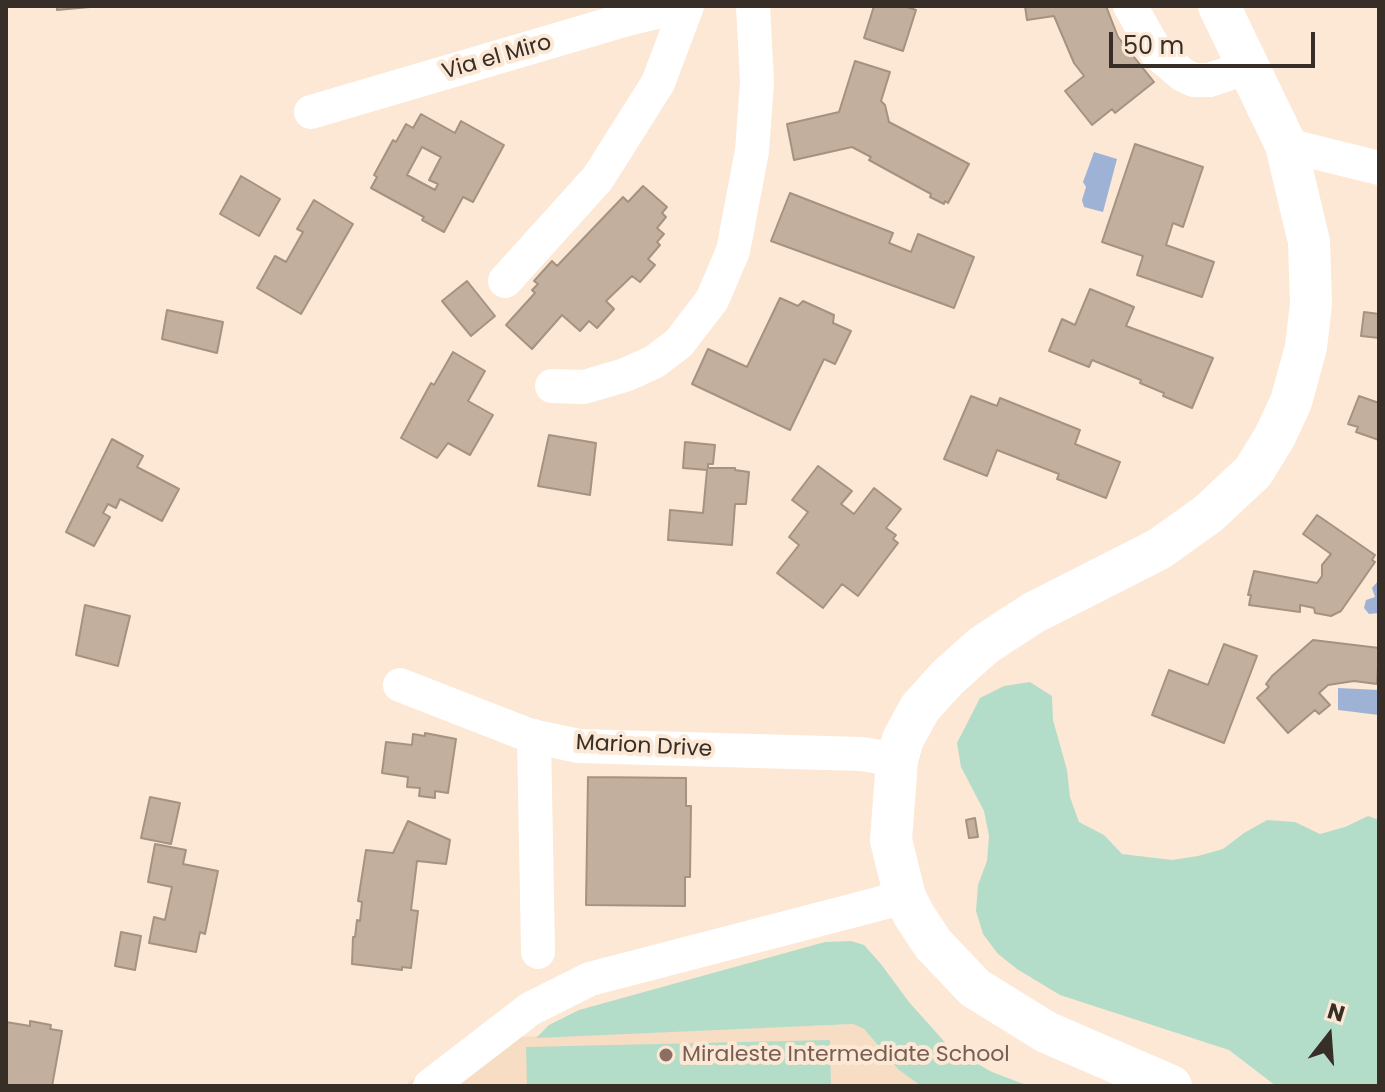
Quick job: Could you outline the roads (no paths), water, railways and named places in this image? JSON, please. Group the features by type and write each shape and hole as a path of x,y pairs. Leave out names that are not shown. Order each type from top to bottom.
{"main road":[{"path":"1171,1086 1046,1032 975,988 933,944 905,897 891,840 897,760 903,739 920,708 947,678 984,645 1033,613 1159,549 1208,514 1253,472 1291,402 1306,347 1311,304 1309,242 1286,145 1219,6"}],"street":[{"name":"Via el Miro","path":"311,112 631,18 685,6"},
{"path":"505,281 598,178 658,83 685,6"},
{"path":"552,386 584,387 625,375 654,362 679,343 712,300 733,251 752,151 757,82 753,6"},
{"path":"1130,6 1157,53 1183,75 1194,80 1209,80 1249,67"},
{"path":"1286,145 1379,168"},
{"name":"Marion Drive","path":"400,685 534,736 579,746 859,754 897,760"},
{"path":"534,736 538,952"},
{"path":"430,1086 530,1009 590,979 905,897"}],"water":[{"path":"1094,152 1117,159 1103,212 1084,207 1082,200 1086,187 1083,182"},
{"path":"1379,580 1379,613 1369,614 1364,608 1366,600 1375,597 1372,588"},
{"path":"1338,688 1379,690 1379,715 1338,710"}],"place":[{"name":"Miraleste Intermediate School","path":"666,1055"}]}
